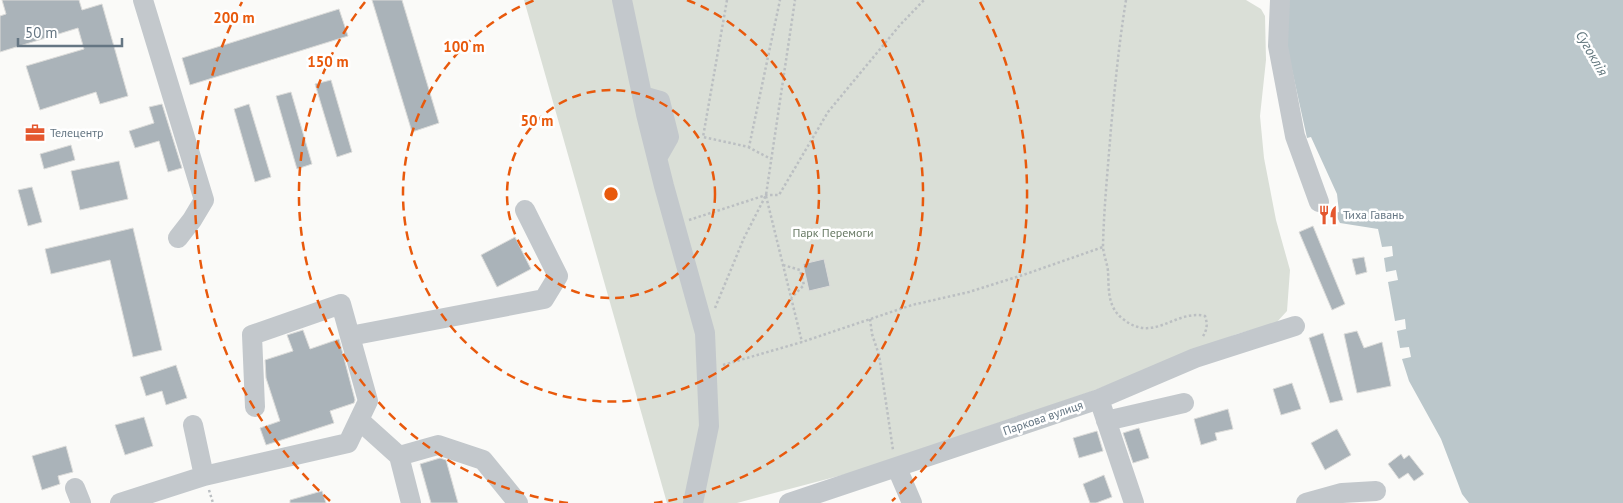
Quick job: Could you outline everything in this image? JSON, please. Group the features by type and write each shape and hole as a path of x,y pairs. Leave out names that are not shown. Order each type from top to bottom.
{"street":[{"path":"142,0 204,200 178,238"},
{"path":"622,0 657,158 705,333 709,426 693,503"},
{"path":"1280,0 1278,46 1288,100 1295,136 1319,202"},
{"path":"350,336 544,299 558,276 525,210"},
{"path":"120,503 204,476 348,443 368,401 341,304 252,335 254,407"},
{"name":"Паркова вулиця","path":"789,503 1099,399 1188,361 1295,326"},
{"path":"1099,399 1134,503"},
{"path":"1106,421 1184,403"},
{"path":"359,420 399,456 411,503"},
{"path":"193,425 204,476"},
{"path":"399,456 438,446 483,460 518,503"},
{"path":"896,468 912,503"},
{"path":"1306,503 1345,498 1376,490"}],"path":[{"path":"727,0 703,137 748,146 771,159"},
{"path":"748,146 780,0"},
{"path":"705,333 744,238 766,194 795,0"},
{"path":"675,225 766,194 779,195 828,112 900,25 924,0"},
{"path":"1126,0 1119,42 1108,162 1103,247 1108,270 1109,293 1113,310 1123,320 1135,327 1161,327 1185,316 1195,314 1205,316 1206,332 1197,344"},
{"path":"766,194 802,342"},
{"path":"706,370 802,342 912,305 969,292 1103,247"},
{"path":"783,265 800,270 804,284 791,298"},
{"path":"870,319 872,334 879,355 896,468"}],"green space":[{"name":"Парк Перемоги","path":"524,0 1246,0 1261,9 1265,16 1266,60 1260,116 1264,158 1276,220 1290,270 1287,311 1276,323 1237,334 1090,392 850,473 737,503 667,503"}],"water":[{"name":"Сугоклія","path":"1288,0 1623,0 1623,503 1469,503 1462,494 1441,439 1409,381 1402,359 1411,357 1409,347 1400,348 1397,331 1406,329 1405,319 1395,321 1388,282 1398,280 1396,270 1386,272 1384,258 1393,256 1392,246 1382,247 1378,229 1340,223 1335,213 1339,212 1337,194 1311,137 1307,138 1285,38"}],"building":[{"path":"2,0 79,0 82,10 102,4 128,96 100,104 96,92 40,110 26,66 84,49 78,28 0,52 0,16 6,14"},
{"path":"372,0 402,0 439,123 412,132"},
{"path":"339,9 348,36 190,85 182,58"},
{"path":"331,80 352,152 337,157 315,84"},
{"path":"291,92 312,164 297,169 276,96"},
{"path":"162,104 182,168 168,172 159,141 135,148 129,131 154,123 149,107"},
{"path":"249,104 271,177 255,182 234,109"},
{"path":"71,145 75,160 44,169 40,154"},
{"path":"119,161 128,199 80,210 71,171"},
{"path":"32,187 42,222 28,226 18,190"},
{"path":"1313,226 1345,304 1332,310 1299,232"},
{"path":"133,228 162,350 133,357 110,260 51,274 45,249"},
{"path":"515,237 531,269 497,287 481,255"},
{"path":"1364,257 1367,272 1356,275 1352,259"},
{"path":"824,259 830,286 809,291 803,264"},
{"path":"303,330 310,349 339,339 355,400 354,403 330,411 334,423 266,445 260,428 280,421 266,378 265,360 293,351 287,335"},
{"path":"1357,331 1364,348 1382,342 1391,386 1357,393 1344,334"},
{"path":"1323,333 1343,400 1330,403 1309,338"},
{"path":"176,365 187,398 166,405 162,391 146,396 140,377"},
{"path":"1292,383 1301,409 1281,415 1273,389"},
{"path":"1228,409 1233,429 1215,433 1217,440 1201,445 1194,419"},
{"path":"144,417 153,446 125,455 115,425"},
{"path":"1139,428 1149,458 1133,463 1123,433"},
{"path":"1337,429 1351,455 1325,470 1311,443"},
{"path":"1097,431 1103,451 1079,458 1073,438"},
{"path":"66,446 73,472 58,476 60,484 42,490 32,456"},
{"path":"1401,454 1404,459 1409,455 1424,474 1414,481 1408,473 1399,479 1388,464"},
{"path":"440,458 446,460 458,503 431,503 420,464"},
{"path":"1104,475 1112,497 1096,503 1090,503 1083,484"},
{"path":"322,491 326,503 290,503 290,500"}],"place":[{"name":"Телецентр","path":"35,133"},
{"name":"Тиха Гавань","path":"1328,215"}]}
